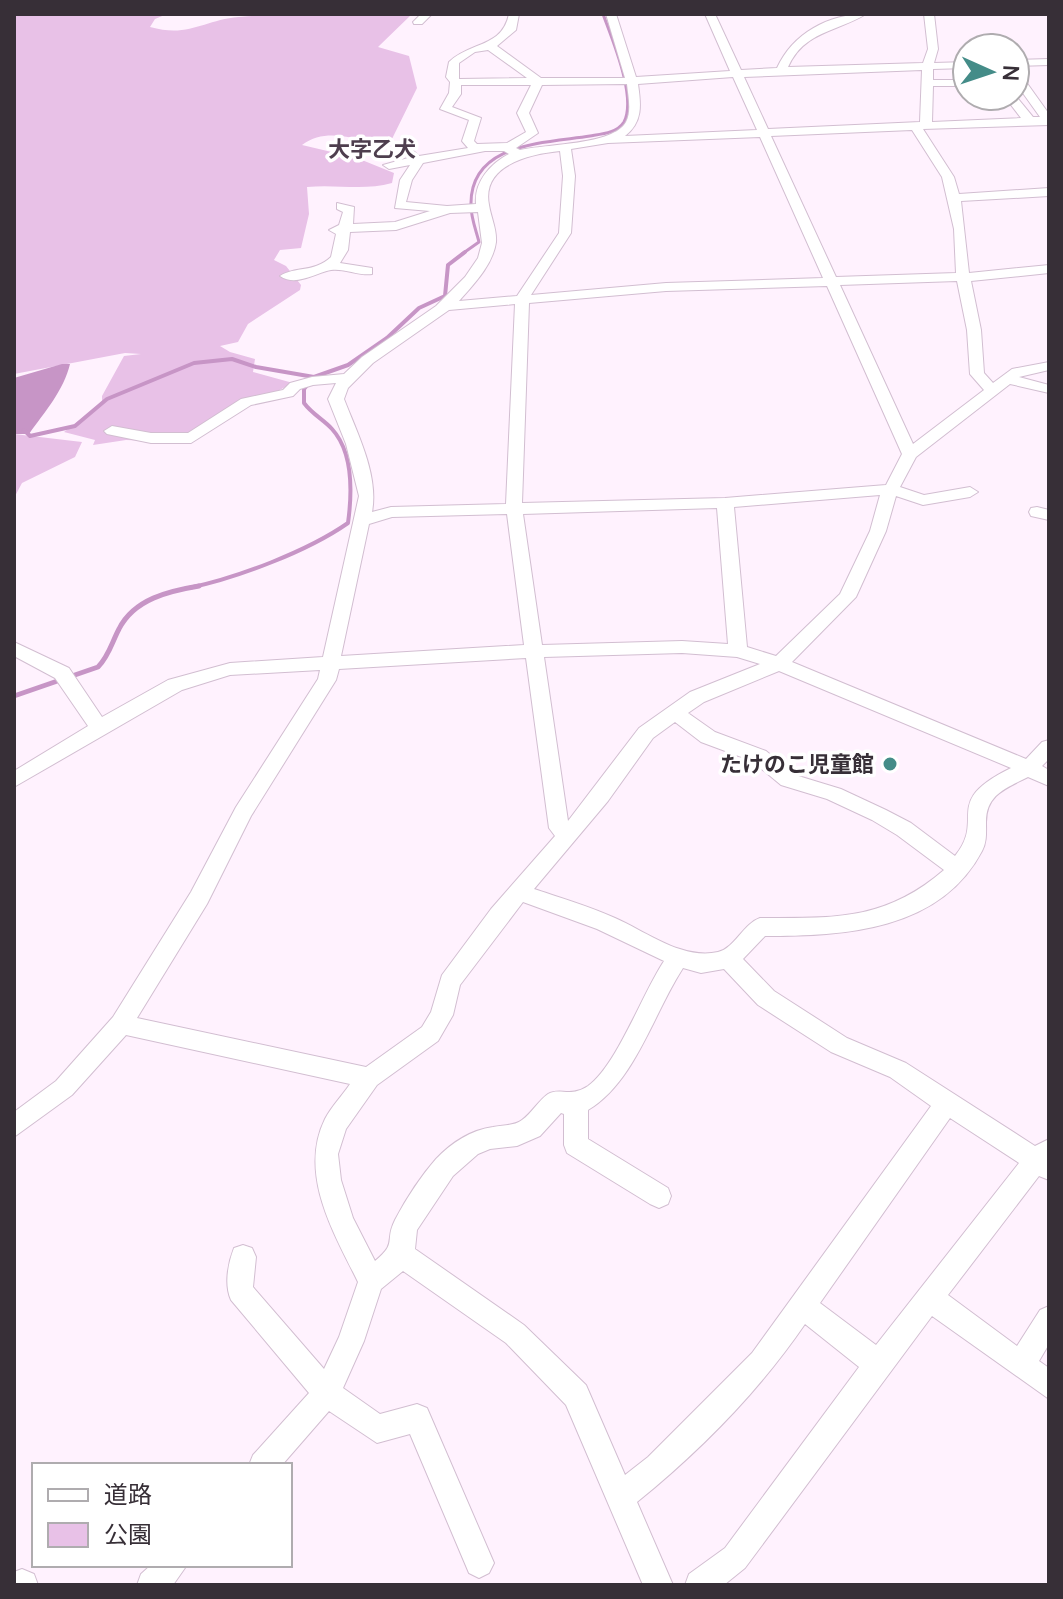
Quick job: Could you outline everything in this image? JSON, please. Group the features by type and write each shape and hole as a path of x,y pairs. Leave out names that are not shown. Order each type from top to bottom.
{"street":[{"path":"480,150 468,141 475,118 446,109 455,94 456,82 452,77 454,62 472,49 490,46 511,30 514,14"},
{"path":"603,140 631,126 636,116 611,14"},
{"path":"710,14 910,454"},
{"path":"781,71 799,40 830,19 861,14"},
{"path":"929,14 933,49 920,126 948,177 954,198 960,229 963,277 974,330 977,374 992,390"},
{"path":"474,208 491,176 511,150 532,133 523,113 527,101 538,87 536,80 490,46"},
{"path":"456,82 626,80 951,65"},
{"path":"928,83 951,83"},
{"path":"1031,97 1048,121"},
{"path":"985,112 993,123"},
{"path":"1023,112 1030,121"},
{"path":"389,165 480,150 565,147 603,140 1048,121"},
{"path":"402,145 418,162"},
{"path":"565,147 569,176 565,233 522,298 514,508 559,828 568,836"},
{"path":"418,162 406,180 399,205 474,208"},
{"path":"954,198 1049,192"},
{"path":"333,266 340,254 350,210 341,206"},
{"path":"112,431 151,438 191,438 246,402 288,393 295,386 312,381 344,378 446,306 488,252 489,230 474,208"},
{"path":"330,236 338,228 396,226 449,209"},
{"path":"287,276 301,277 333,266 346,271 367,271"},
{"path":"446,306 666,287 963,277 1049,269"},
{"path":"371,1281 341,1221 329,1180 326,1154 335,1124 369,1078 430,1034 442,1015 450,982 519,892 601,796 646,733 673,711 697,697 779,664 847,597 878,531 891,489 910,454 1017,372 1049,366"},
{"path":"14,1126 64,1088 121,1024 199,898 243,812 327,680 367,496 364,478 336,399 344,378"},
{"path":"1007,379 1049,389"},
{"path":"363,520 391,512 725,503 891,489 923,500 970,492"},
{"path":"725,503 738,651"},
{"path":"14,780 150,697 201,676 230,669 536,651 682,647 738,651 779,664 1049,779"},
{"path":"14,648 62,673 100,729"},
{"path":"673,711 708,737 759,756 788,780 834,794 879,815 904,829 956,868"},
{"path":"519,892 634,934 678,958 701,964 729,959 760,927 843,927 900,914 942,884 974,848 979,799 996,783 1029,768 1049,747"},
{"path":"265,1463 327,1393 351,1341 371,1281 402,1255 405,1227 444,1168 469,1146 489,1138 517,1135 531,1128 556,1102 576,1105 598,1092 614,1074 656,991 678,958"},
{"path":"700,1585 735,1558 929,1298 1045,1160 947,1103 898,1070 839,1045 766,998 729,959"},
{"path":"121,1024 369,1078"},
{"path":"622,1496 658,1467 762,1363 883,1188 947,1103"},
{"path":"576,1105 576,1145 659,1196"},
{"path":"402,1255 515,1334 576,1395 658,1585"},
{"path":"243,1257 240,1291 327,1393 377,1429 417,1418 479,1563"},
{"path":"929,1298 1049,1385"},
{"path":"803,1306 878,1364"},
{"path":"1021,1365 1049,1319"},
{"path":"152,1585 170,1567"}],"green space":[{"path":"14,14 167,14 155,19 150,27 175,30 260,15 412,14 378,47 409,56 417,88 390,143 323,136 302,145 357,158 394,173 392,183 371,187 307,187 309,214 301,248 280,250 274,260 286,266 301,285 300,290 248,324 238,342 220,346 255,359 253,372 293,383 180,442 126,440 93,445 95,440 64,432 102,403 102,396 124,356 141,354 125,353 14,374"},
{"path":"14,434 82,442 75,457 22,483 14,498"}],"shaded area":[{"path":"70,364 63,383 47,409 29,434 14,434 14,378"}],"waterway":[{"path":"462,254 479,242 471,210 474,185 483,169 496,158 532,144 609,132 624,122 627,111 625,83 603,14"},
{"path":"314,377 348,365 387,338 419,308 445,296 448,265 465,252"},
{"path":"24,430 30,436 75,426 107,399 194,363 232,359 256,367 314,377"},
{"path":"189,588 272,562 313,544 348,523 350,474 344,450 332,429 304,403 304,389 314,377"},
{"path":"14,696 98,667 108,654 119,629 134,610 153,598 199,586"}],"place":[{"name":"たけのこ児童館","path":"890,764"}],"district":[{"name":"大字乙犬","path":"372,149"}]}
